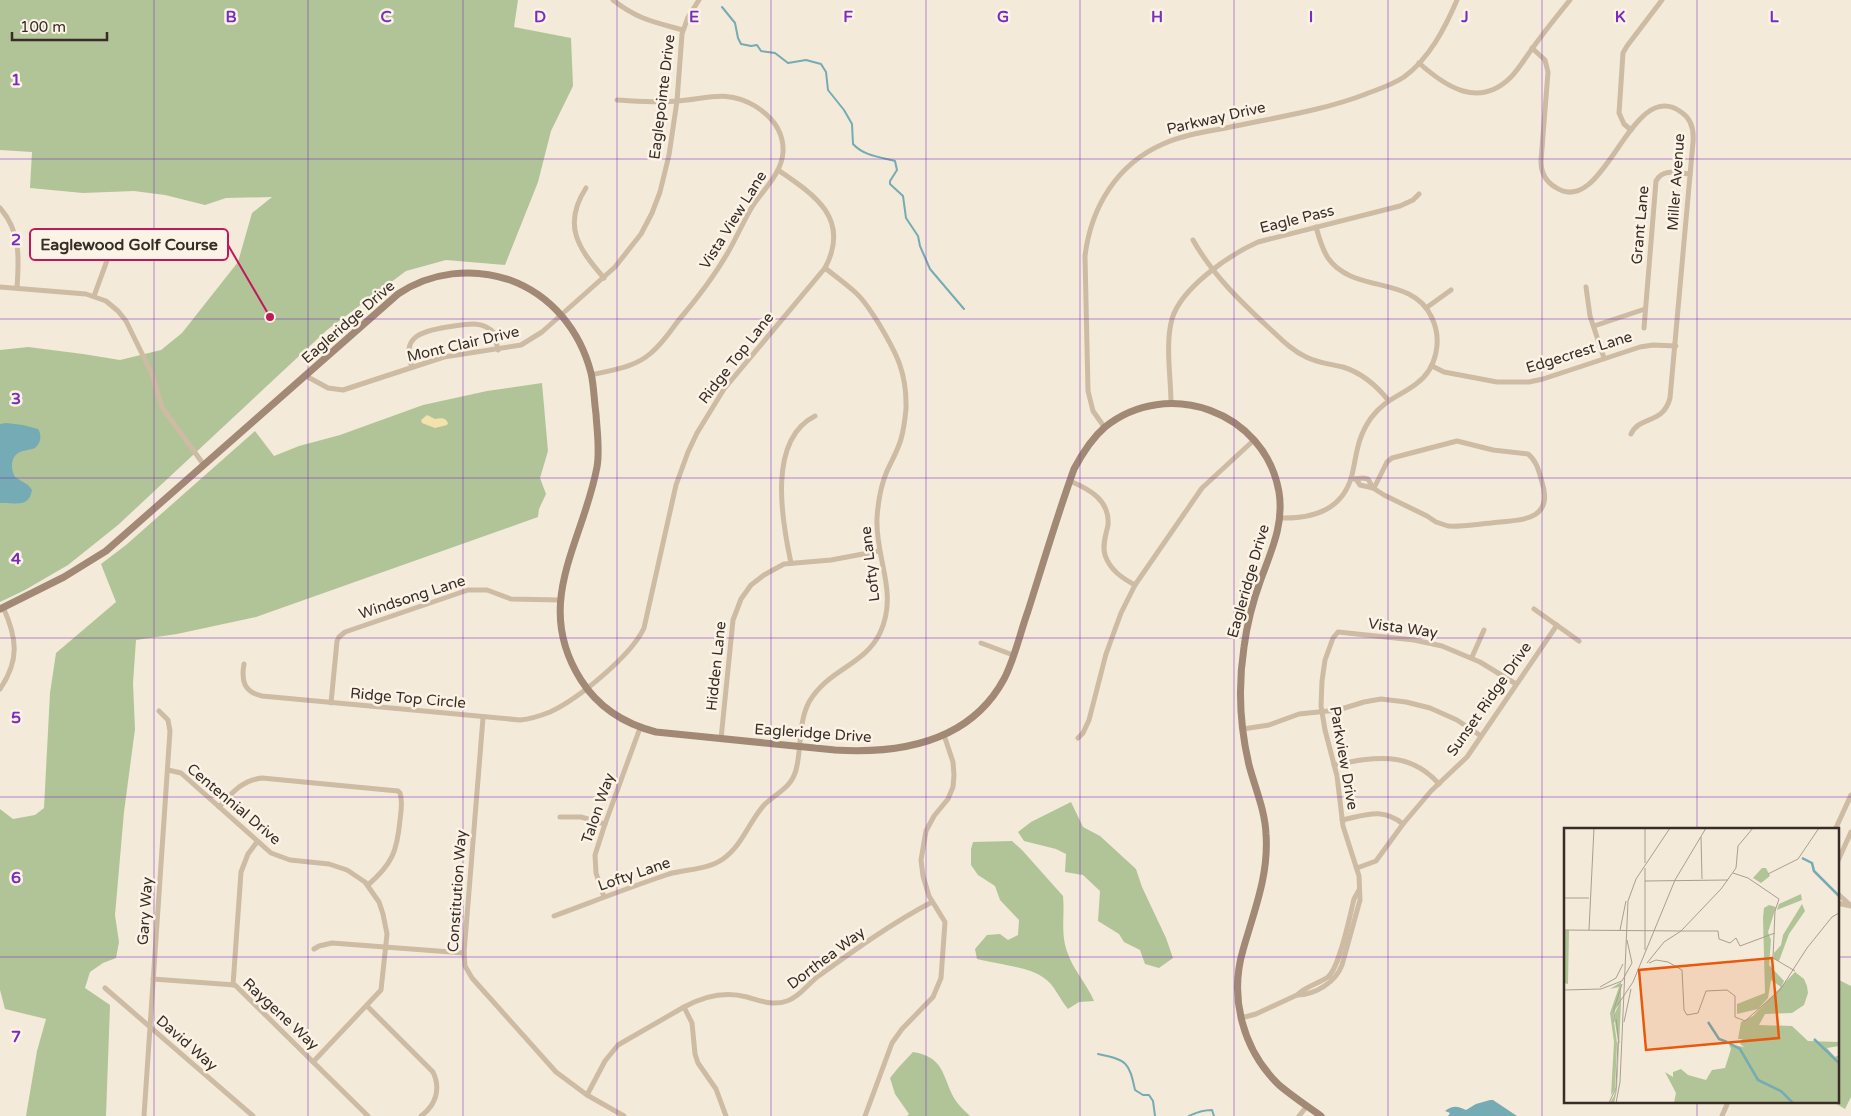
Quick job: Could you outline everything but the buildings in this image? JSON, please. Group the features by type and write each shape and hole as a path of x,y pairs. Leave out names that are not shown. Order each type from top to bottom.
{"main road":[{"name":"Eagleridge Drive","path":"1,608 64,577 106,551 392,299 418,283 437,277 467,272 489,274 522,284 541,295 561,314 581,345 591,374 597,429 598,463 564,577 560,600 561,629 564,644 574,669 586,688 603,706 640,728 673,734 799,747 876,751 914,745 944,735 973,716 984,706 1003,681 1070,482 1082,454 1093,439 1104,428 1138,409 1171,403 1190,405 1219,414 1239,426 1254,440 1270,464 1276,478 1280,502 1278,536 1252,606 1245,640 1241,684 1243,728 1249,765 1264,817 1267,852 1262,886 1239,968 1237,994 1241,1018 1250,1044 1263,1066 1279,1084 1321,1116"}],"street":[{"path":"613,0 628,12 639,17 683,30"},
{"name":"Eaglepointe Drive","path":"561,314 604,278 634,244 657,202 669,155 678,101 680,43 688,17 700,0"},
{"name":"Parkway Drive","path":"1104,428 1093,411 1088,391 1084,267 1090,226 1111,184 1134,161 1164,144 1198,134 1346,102 1398,81 1419,63 1443,31 1457,0"},
{"path":"1419,63 1451,88 1464,92 1482,92 1498,86 1512,76 1570,0"},
{"path":"1632,130 1622,121 1619,113 1624,53 1629,43 1662,0"},
{"name":"Miller Avenue","path":"1532,48 1543,56 1548,68 1541,161 1543,173 1551,185 1560,190 1570,192 1586,187 1594,180 1646,113 1656,108 1668,106 1682,112 1691,122 1693,132 1690,174 1671,394 1667,408 1660,416 1636,427 1632,434"},
{"name":"Vista View Lane","path":"591,374 631,365 645,358 657,347 708,284 728,253 751,209 782,162 783,151 780,133 774,122 755,106 739,99 709,96 678,101 617,100"},
{"name":"Ridge Top Lane","path":"586,688 623,658 640,637 647,617 676,485 697,433 724,389 825,268 831,256 834,242 833,226 827,210 813,196 778,170"},
{"name":"Grant Lane","path":"1644,328 1656,181 1661,174 1666,172 1690,174"},
{"path":"586,188 580,197 575,211 576,235 582,252 604,278"},
{"name":"Eagle Pass","path":"1171,403 1170,341 1172,319 1182,300 1213,270 1239,251 1258,242 1400,206 1413,200 1419,194"},
{"path":"0,208 13,227 18,241 17,288"},
{"path":"1280,518 1312,516 1326,510 1342,495 1354,478 1357,444 1372,416 1388,400 1417,383 1432,366 1437,350 1437,336 1434,323 1426,308 1417,299 1405,292 1359,280 1340,270 1325,252 1316,227"},
{"path":"94,296 116,236"},
{"path":"1193,240 1201,255 1238,299 1292,349 1313,360 1359,374 1377,387 1388,400"},
{"name":"Lofty Lane","path":"554,916 672,874 709,866 723,860 737,847 763,807 791,783 797,766 805,712 815,694 827,679 856,661 878,638 887,610 888,587 879,551 877,524 879,502 886,473 904,430 905,378 894,349 868,307 856,293 825,268"},
{"path":"0,287 73,292 94,296 114,307 126,321 152,374 162,407 204,465"},
{"path":"1586,287 1590,312 1604,358"},
{"path":"1426,308 1451,290"},
{"path":"1594,326 1645,309"},
{"name":"Mont Clair Drive","path":"306,376 328,388 343,390 444,357 498,350 528,342 561,314"},
{"path":"412,367 408,355 411,343 421,333 429,330 471,324 483,325 494,333 498,350"},
{"name":"Edgecrest Lane","path":"1432,366 1441,371 1505,383 1521,383 1543,379 1646,345 1676,346"},
{"path":"790,563 781,507 783,469 796,431 804,422 815,416"},
{"path":"1078,738 1083,733 1089,720 1106,654 1121,613 1135,585 1202,488 1254,440"},
{"path":"1354,478 1368,479 1373,488 1384,495 1436,522 1448,526 1527,519 1539,512 1544,504 1545,496 1535,462 1528,454 1493,450 1457,441 1392,458 1387,462 1373,488"},
{"path":"1070,482 1091,491 1101,500 1108,520 1104,544 1105,555 1111,567 1120,576 1135,585"},
{"name":"Hidden Lane","path":"721,739 732,628 738,606 746,591 757,579 770,571 790,563 831,560 879,551"},
{"name":"Windsong Lane","path":"330,703 337,641 338,637 345,632 468,590 487,590 511,598 560,600"},
{"path":"0,689 9,675 15,653 13,632 1,608"},
{"path":"1534,609 1579,641"},
{"name":"Sunset Ridge Drive","path":"1357,868 1376,861 1403,824 1439,784 1468,757 1557,625"},
{"path":"1472,657 1484,630"},
{"name":"Vista Way","path":"1338,632 1426,642 1447,648 1472,657 1516,684"},
{"name":"Parkview Drive","path":"1241,1018 1256,1014 1297,995 1304,995 1327,985 1339,972 1360,900 1360,883 1357,868 1342,820 1334,766 1322,712 1321,687 1324,667 1331,642 1338,632"},
{"path":"981,644 1013,655"},
{"name":"Ridge Top Circle","path":"244,664 244,681 249,692 254,694 483,718 520,720 540,716 559,708 586,688"},
{"path":"1243,728 1268,725 1299,714 1344,708 1370,700 1396,700 1421,705 1441,712 1481,736"},
{"name":"Gary Way","path":"144,1116 170,726 164,715 159,711"},
{"name":"Constitution Way","path":"483,718 464,953 465,966 472,978 548,1064 572,1085 624,1116"},
{"name":"Talon Way","path":"604,898 596,873 595,860 605,824 640,728"},
{"path":"865,1116 895,1038 930,1001 940,982 942,973 946,927 944,918 932,902 923,876 921,851 928,826 948,799 953,787 954,768 944,735"},
{"path":"1334,766 1370,759 1404,760 1426,771 1439,784"},
{"name":"Centennial Drive","path":"168,770 181,773 271,853 285,859 338,866 354,874 368,885 376,896 386,929 381,990 368,1006 313,1062"},
{"path":"219,807 241,785 250,780 262,778 398,791 402,796 402,802 396,852 386,867 368,885"},
{"path":"1836,828 1851,795"},
{"path":"1342,820 1380,813 1394,817 1403,824"},
{"path":"560,817 581,817 605,824"},
{"path":"1838,861 1851,832"},
{"path":"233,985 241,872 248,854 257,842"},
{"path":"1838,894 1851,906"},
{"name":"Dorthea Way","path":"587,1095 605,1061 618,1045 684,1007 695,1001 717,995 740,996 771,1003 781,1003 792,999 800,994 817,977 896,923 932,902"},
{"path":"1838,903 1851,906"},
{"path":"314,949 332,943 464,953"},
{"name":"Raygene Way","path":"153,979 233,985 368,1116"},
{"name":"David Way","path":"105,988 254,1116"},
{"path":"368,1006 433,1072 437,1086 436,1097 431,1107 421,1116"},
{"path":"684,1007 692,1023 695,1054 698,1063 716,1089 726,1116"},
{"path":"1722,1116 1727,1104"},
{"path":"1299,1116 1307,1106"}],"green space":[{"path":"0,0 518,0 514,27 571,38 573,86 551,131 538,182 505,265 446,260 406,271 327,330 118,525 68,565 0,602 0,350 28,347 120,360 161,350 182,333 238,262 252,213 272,197 226,198 205,205 165,195 134,191 83,193 30,188 32,152 0,150"},
{"path":"542,383 548,451 540,478 546,494 539,509 538,517 256,617 177,634 136,640 133,683 135,729 124,812 115,915 119,942 116,958 103,963 90,972 85,988 110,1005 106,1116 26,1116 37,1051 46,1019 5,1009 0,990 0,809 13,819 35,815 44,808 50,693 56,653 116,602 101,564 126,545 255,431 274,456 299,446 340,435 423,405 487,391"},
{"path":"1071,802 1083,827 1100,836 1136,869 1173,958 1159,968 1145,964 1140,950 1124,942 1119,934 1098,921 1100,891 1083,875 1065,872 1066,854 1056,849 1024,841 1018,832 1031,822"},
{"path":"1012,841 1063,896 1063,932 1066,947 1074,966 1094,1001 1079,1002 1068,1009 1051,984 1038,974 1022,968 977,959 975,949 987,935 1000,934 1008,940 1018,935 1019,920 1000,900 995,886 978,875 971,865 973,842"},
{"path":"1838,980 1851,986 1851,1097 1845,1109 1836,1104 1838,1104"},
{"path":"913,1052 931,1058 941,1068 954,1098 970,1116 907,1116 909,1114 895,1094 890,1078"}],"sand":[{"path":"427,415 435,419 444,419 448,423 447,425 435,428 422,423 421,420"}],"water":[{"path":"6,423 38,429 40,434 40,441 35,448 18,453 12,461 15,477 28,485 32,490 28,500 20,503 0,503 0,424"},
{"path":"1493,1100 1517,1116 1448,1116 1450,1113 1445,1111 1456,1107 1466,1110 1476,1104"}],"waterway":[{"path":"722,7 735,23 741,44 757,45 761,51 775,53 788,63 806,60 821,64 826,72 828,90 844,110 852,124 853,144 867,154 895,161 897,170 890,184 903,196 906,218 918,236 920,246 930,269 964,309"},
{"path":"1098,1054 1115,1058 1125,1064 1131,1073 1135,1090 1143,1095 1149,1095 1153,1101 1155,1116"},
{"path":"1189,1116 1206,1110 1212,1110 1214,1116"}],"place":[{"name":"Eaglewood Golf Course","path":"270,317"}]}
